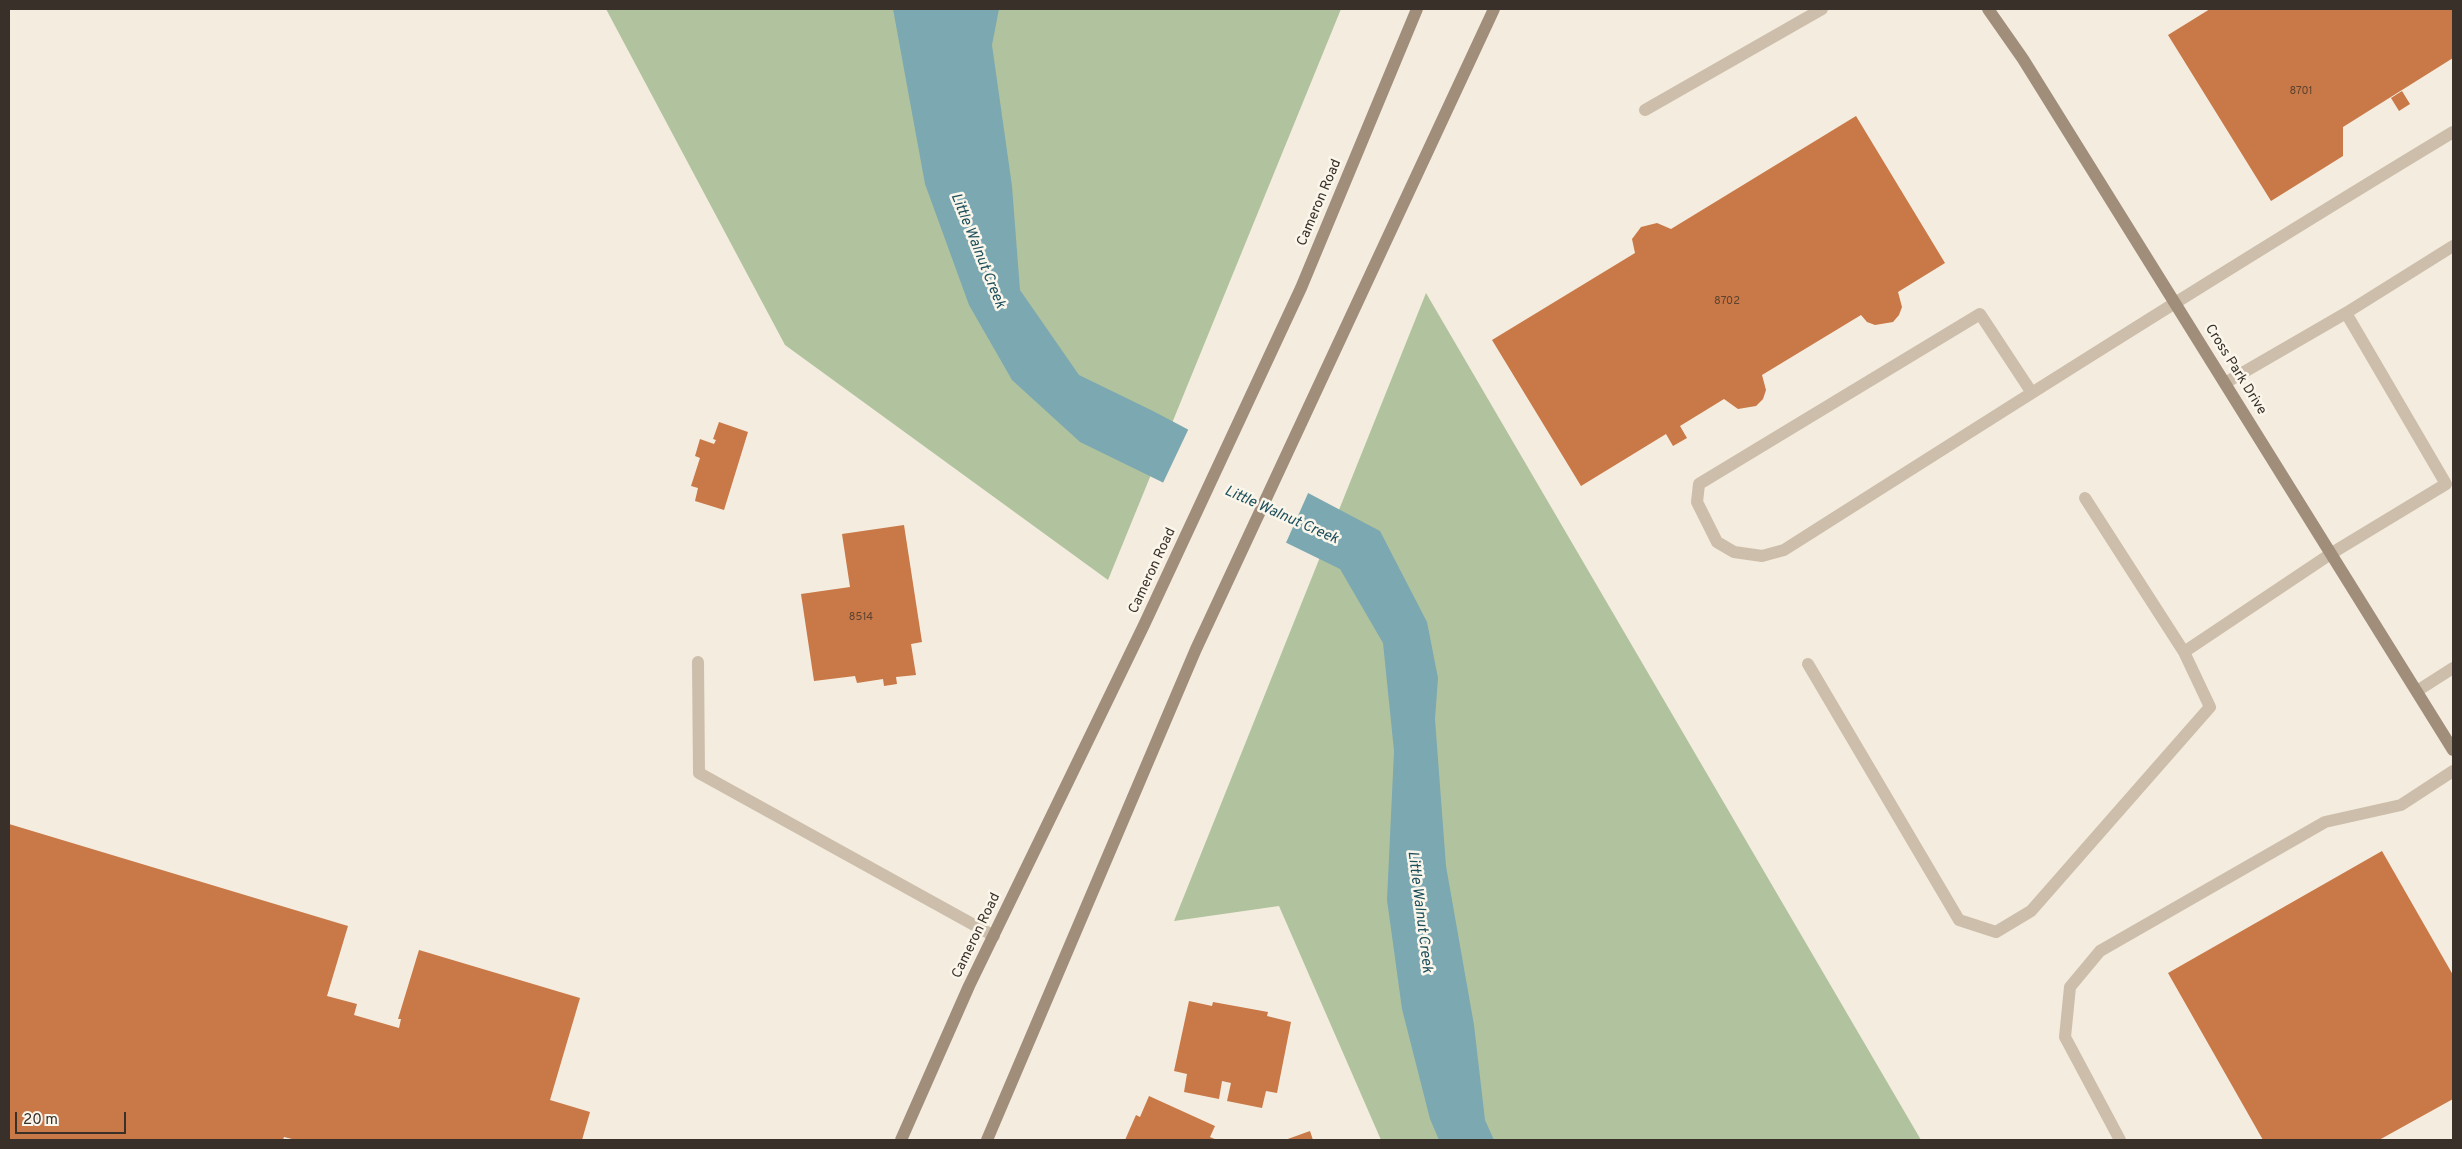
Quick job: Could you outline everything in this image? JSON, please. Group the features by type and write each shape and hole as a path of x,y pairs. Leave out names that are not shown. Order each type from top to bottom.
{"main road":[{"name":"Cameron Road","path":"901,1140 969,986 1144,625 1301,288 1417,9"},
{"path":"987,1140 1196,649 1494,9"},
{"name":"Cross Park Drive","path":"1988,9 2023,59 2453,750"}],"lane":[{"path":"1645,110 1822,9"},
{"path":"2032,393 1980,314 1699,484 1697,502 1717,542 1734,552 1762,556 1784,550 2175,303 2453,132"},
{"path":"2225,383 2346,313 2453,246"},
{"path":"2184,652 2332,553 2446,484 2346,313"},
{"path":"1808,664 1960,920 1996,932 2031,911 2210,707 2184,652 2085,498"},
{"path":"698,662 699,773 994,936"},
{"path":"2417,691 2453,668"},
{"path":"2120,1140 2065,1037 2070,987 2100,952 2325,822 2401,804 2453,771"}],"green space":[{"path":"606,9 1341,9 1108,580 785,345"},
{"path":"1426,293 1921,1140 1381,1140 1279,906 1174,921"}],"water":[{"name":"Little Walnut Creek","path":"893,9 999,9 992,45 1012,186 1020,290 1079,375 1153,411 1380,531 1427,622 1438,678 1435,719 1446,866 1474,1025 1485,1120 1494,1140 1439,1140 1430,1119 1402,1009 1387,900 1394,751 1383,643 1340,569 1080,442 1012,380 969,305 925,184"}],"pier":[{"path":"1189,428 1309,491 1285,545 1162,485"}],"building":[{"path":"2210,9 2453,9 2453,58 2343,127 2343,156 2271,201 2168,35"},
{"path":"2402,91 2410,104 2399,111 2391,98"},
{"path":"1856,116 1945,263 1898,292 1902,307 1899,315 1893,322 1875,325 1867,322 1861,315 1762,375 1766,390 1763,399 1756,406 1738,409 1724,399 1680,426 1687,438 1673,446 1666,434 1581,486 1492,340 1635,253 1632,239 1641,227 1657,223 1671,229"},
{"path":"719,422 748,432 724,510 695,501 698,488 691,486 700,458 695,456 700,439 714,444 716,440 713,439"},
{"path":"904,525 922,642 911,644 916,675 896,677 897,684 884,686 883,679 857,683 855,676 814,681 801,594 850,587 842,534"},
{"path":"9,824 348,926 327,996 357,1004 354,1015 399,1028 401,1019 398,1019 419,950 580,998 550,1100 590,1112 582,1140 296,1140 284,1137 283,1140 9,1140"},
{"path":"2382,851 2453,975 2453,1099 2379,1140 2263,1140 2168,973"},
{"path":"1189,1001 1212,1006 1213,1002 1268,1012 1267,1016 1291,1022 1277,1093 1266,1091 1262,1108 1227,1101 1231,1083 1222,1081 1219,1099 1184,1092 1187,1074 1174,1071"},
{"path":"1149,1096 1215,1126 1210,1137 1217,1140 1125,1140 1136,1115 1140,1117"},
{"path":"1310,1131 1313,1140 1285,1140"}]}
